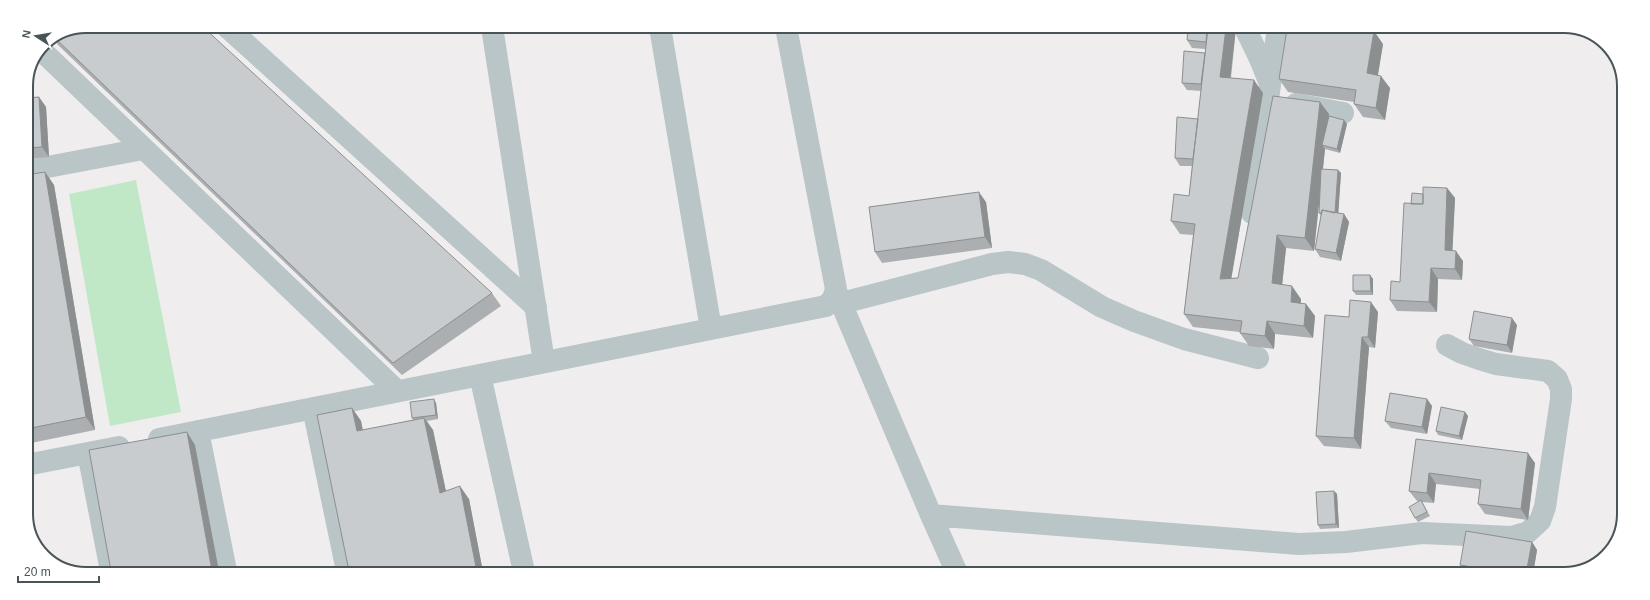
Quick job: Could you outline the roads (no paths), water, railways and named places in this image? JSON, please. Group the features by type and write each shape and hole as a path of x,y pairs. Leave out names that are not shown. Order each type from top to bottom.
{"street":[{"path":"234,33 536,307"},
{"path":"493,33 544,362"},
{"path":"661,33 710,329"},
{"path":"787,33 839,296 930,515 954,567"},
{"path":"1247,33 1260,59 1270,92"},
{"path":"1249,232 1277,33"},
{"path":"47,56 397,391"},
{"path":"1270,92 1343,113"},
{"path":"33,170 143,149"},
{"path":"33,464 826,306 833,299 839,296 1008,262 1025,264 1041,270 1102,307 1141,324 1184,339 1258,358"},
{"path":"930,515 1299,544 1346,542 1422,533 1512,536 1528,532 1540,522 1545,506 1561,399 1561,389 1557,379 1548,371 1496,364 1479,360 1447,345"},
{"path":"480,375 523,567"},
{"path":"313,408 346,567"},
{"path":"198,431 225,567"},
{"path":"88,453 110,567"}]}
